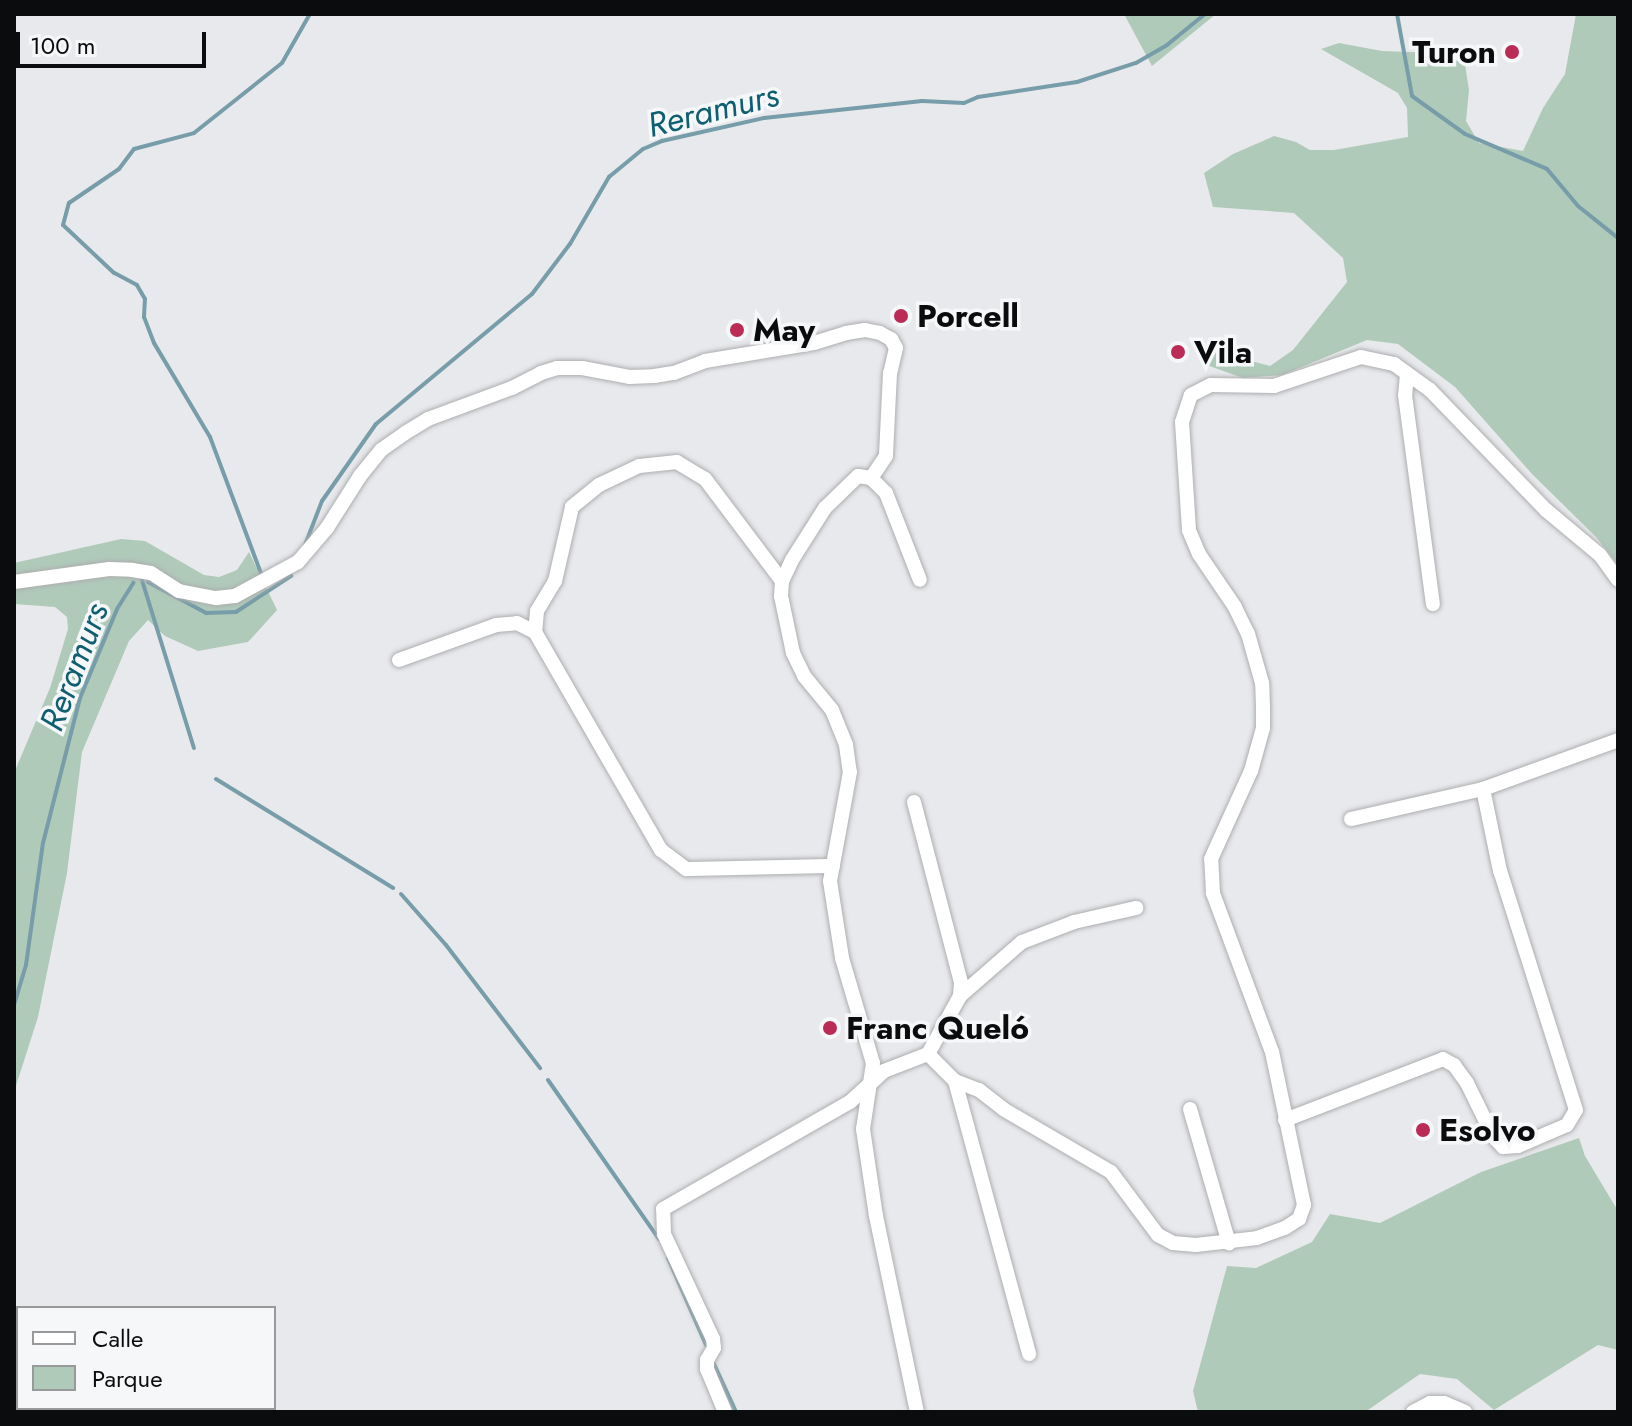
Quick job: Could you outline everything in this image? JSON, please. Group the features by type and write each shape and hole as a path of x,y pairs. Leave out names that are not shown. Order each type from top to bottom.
{"street":[{"path":"14,582 44,581 109,569 132,570 151,573 179,591 216,598 235,596 298,562 318,541 360,476 381,450 428,419 557,368 582,368 629,377 654,376 718,358 814,343 865,330 880,333 896,348 890,373 889,444 886,456 871,478"},
{"path":"928,1054 955,1081 979,1090 1003,1109 1111,1172 1158,1235 1173,1243 1229,1243 1285,1228 1299,1219 1304,1194 1268,1041 1213,893 1211,859 1251,771 1263,728 1262,683 1248,634 1235,607 1199,554 1189,530 1183,463 1184,407 1191,395 1211,385 1274,386 1361,357 1394,364 1430,390 1546,510 1600,555 1618,580"},
{"path":"1407,374 1405,395 1433,604"},
{"path":"535,632 537,611 555,581 572,507 599,485 639,466 677,462 705,479 782,581 785,628 793,653 804,676 832,710 846,745 850,772 830,881 835,921 873,1063 863,1129 876,1216 917,1412"},
{"path":"782,581 825,508 858,476 871,478 886,493 920,580"},
{"path":"399,660 496,625 517,623 535,632 661,850 686,869 833,866"},
{"path":"1351,819 1483,789 1618,740"},
{"path":"1285,1120 1443,1059 1454,1065 1467,1083 1493,1136 1503,1147 1518,1146 1567,1125 1576,1110 1500,871 1483,789"},
{"path":"914,802 961,982 960,996"},
{"path":"725,1412 707,1369 707,1360 714,1348 713,1339 664,1234 663,1209 850,1102 884,1071 928,1054 960,996 1022,942 1074,922 1136,908"},
{"path":"955,1081 1029,1354"},
{"path":"1190,1109 1229,1243"},
{"path":"1413,1412 1430,1403 1444,1403 1465,1412"}],"green space":[{"path":"1124,14 1216,14 1152,66"},
{"path":"1576,14 1618,14 1618,565 1596,537 1532,474 1455,387 1398,344 1367,340 1282,375 1243,378 1201,363 1214,351 1270,366 1293,350 1347,282 1343,258 1294,213 1213,207 1204,173 1233,154 1274,136 1310,150 1334,150 1408,137 1407,108 1398,93 1321,49 1339,43 1382,51 1437,53 1465,64 1469,90 1466,121 1479,143 1523,151 1543,108 1565,74"},
{"path":"121,539 145,541 204,575 219,577 237,570 249,552 277,610 248,642 198,651 165,636 148,620 129,641 82,752 67,873 38,1017 14,1092 14,773 50,688 68,629 67,617 55,607 14,604 14,563"},
{"path":"1579,1138 1585,1156 1618,1211 1618,1350 1598,1345 1494,1410 1457,1379 1420,1374 1365,1412 1198,1412 1193,1391 1227,1266 1256,1268 1312,1242 1330,1214 1380,1223 1481,1172"}],"waterway":[{"path":"262,576 210,437 154,343 144,317 145,299 137,285 114,273 63,225 69,203 119,169 134,149 194,133 282,63 310,14"},
{"name":"Reramurs","path":"305,545 322,501 376,424 532,294 570,244 609,177 643,149 662,141 764,118 922,101 964,103 978,97 1077,82 1136,63 1167,45 1205,14"},
{"path":"1397,14 1412,96 1465,134 1547,169 1578,206 1618,238"},
{"name":"Reramurs","path":"148,582 206,613 236,612 291,576"},
{"path":"141,577 194,748"},
{"name":"Reramurs","path":"14,1005 26,965 43,843 80,698 117,609 133,583"},
{"path":"216,779 393,888"},
{"path":"401,894 446,945 540,1068"},
{"path":"548,1080 659,1239"},
{"path":"668,1258 706,1345"},
{"path":"714,1364 736,1412"}],"place":[{"name":"Turon","path":"1512,52"},
{"name":"Porcell","path":"901,316"},
{"name":"May","path":"737,330"},
{"name":"Vila","path":"1178,352"},
{"name":"Franc Queló","path":"830,1028"},
{"name":"Esolvo","path":"1423,1130"}]}
